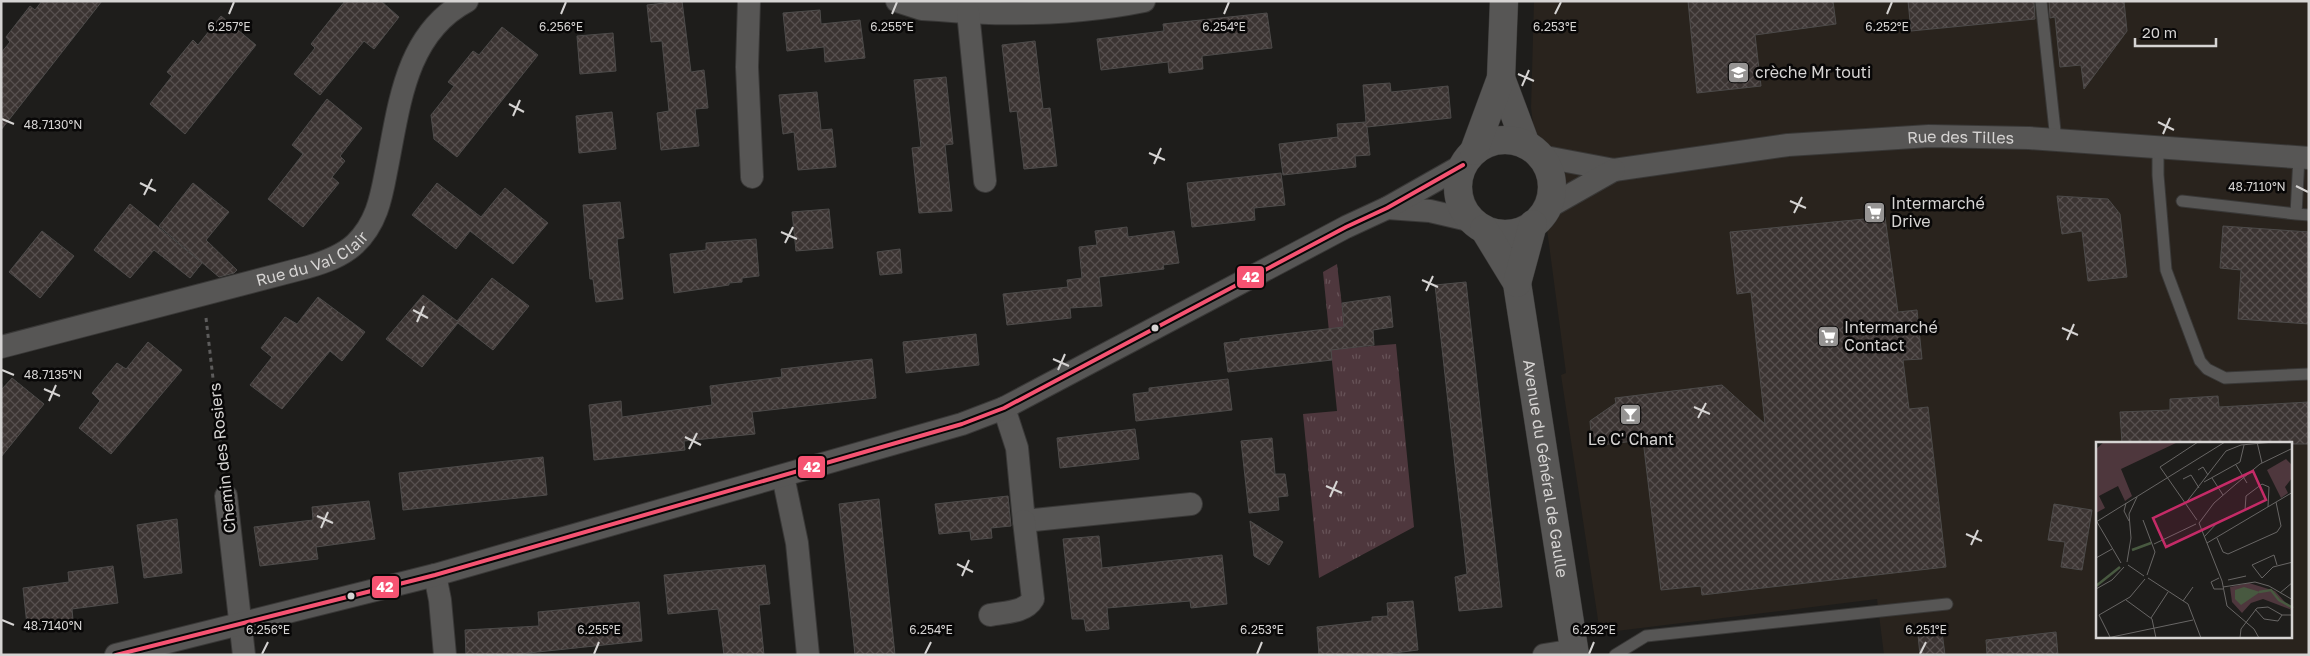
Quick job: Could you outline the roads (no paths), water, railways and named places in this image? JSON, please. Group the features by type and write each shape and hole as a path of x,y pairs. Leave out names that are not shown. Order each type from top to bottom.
{"street":[{"name":"Rue du Val Clair","path":"1,346 330,260 344,253 364,234 378,209 401,98 416,51 439,20 467,1"},
{"path":"749,1 747,76 752,177"},
{"path":"897,1 922,8 968,12 1075,12 1144,1"},
{"path":"1479,225 1460,202 1458,189 1468,158 1501,78 1504,1"},
{"path":"968,12 985,181"},
{"path":"1387,208 1430,211 1479,225 1497,233 1511,233 1540,216 1550,198 1551,181 1533,151 1501,78"},
{"name":"Rue des Tilles","path":"1533,151 1614,170 1788,145 1929,136 2056,140 2304,158"},
{"path":"116,655 436,575 962,424 1004,408 1346,227 1387,208 1468,158 1486,143 1502,140 1514,141 1533,151"},
{"name":"Rue des Tilles","path":"1540,216 1614,170"},
{"name":"Avenue du Général de Gaulle","path":"1517,284 1540,216"},
{"name":"Avenue du Général de Gaulle","path":"1479,225 1517,284 1575,652"},
{"path":"990,615 1023,608 1029,605 1033,599 1017,448 1004,408"},
{"path":"783,476 797,543 808,655"},
{"name":"Chemin des Rosiers","path":"226,496 244,655"},
{"path":"1024,521 1191,504"},
{"path":"436,575 445,655"},
{"path":"1544,655 1575,652"}],"lane":[{"path":"2042,1 2056,140"},
{"path":"2158,147 2158,176 2166,270 2200,361 2207,369 2225,378 2309,374"},
{"path":"2296,214 2304,158"},
{"path":"2182,201 2309,215"},
{"path":"1614,655 1646,636 1946,604"}],"place":[{"name":"crèche Mr touti","path":"1739,72"},
{"name":"Intermarché Drive","path":"1875,212"},
{"name":"Intermarché Contact","path":"1828,336"},
{"name":"Le C' Chant","path":"1631,415"}]}
